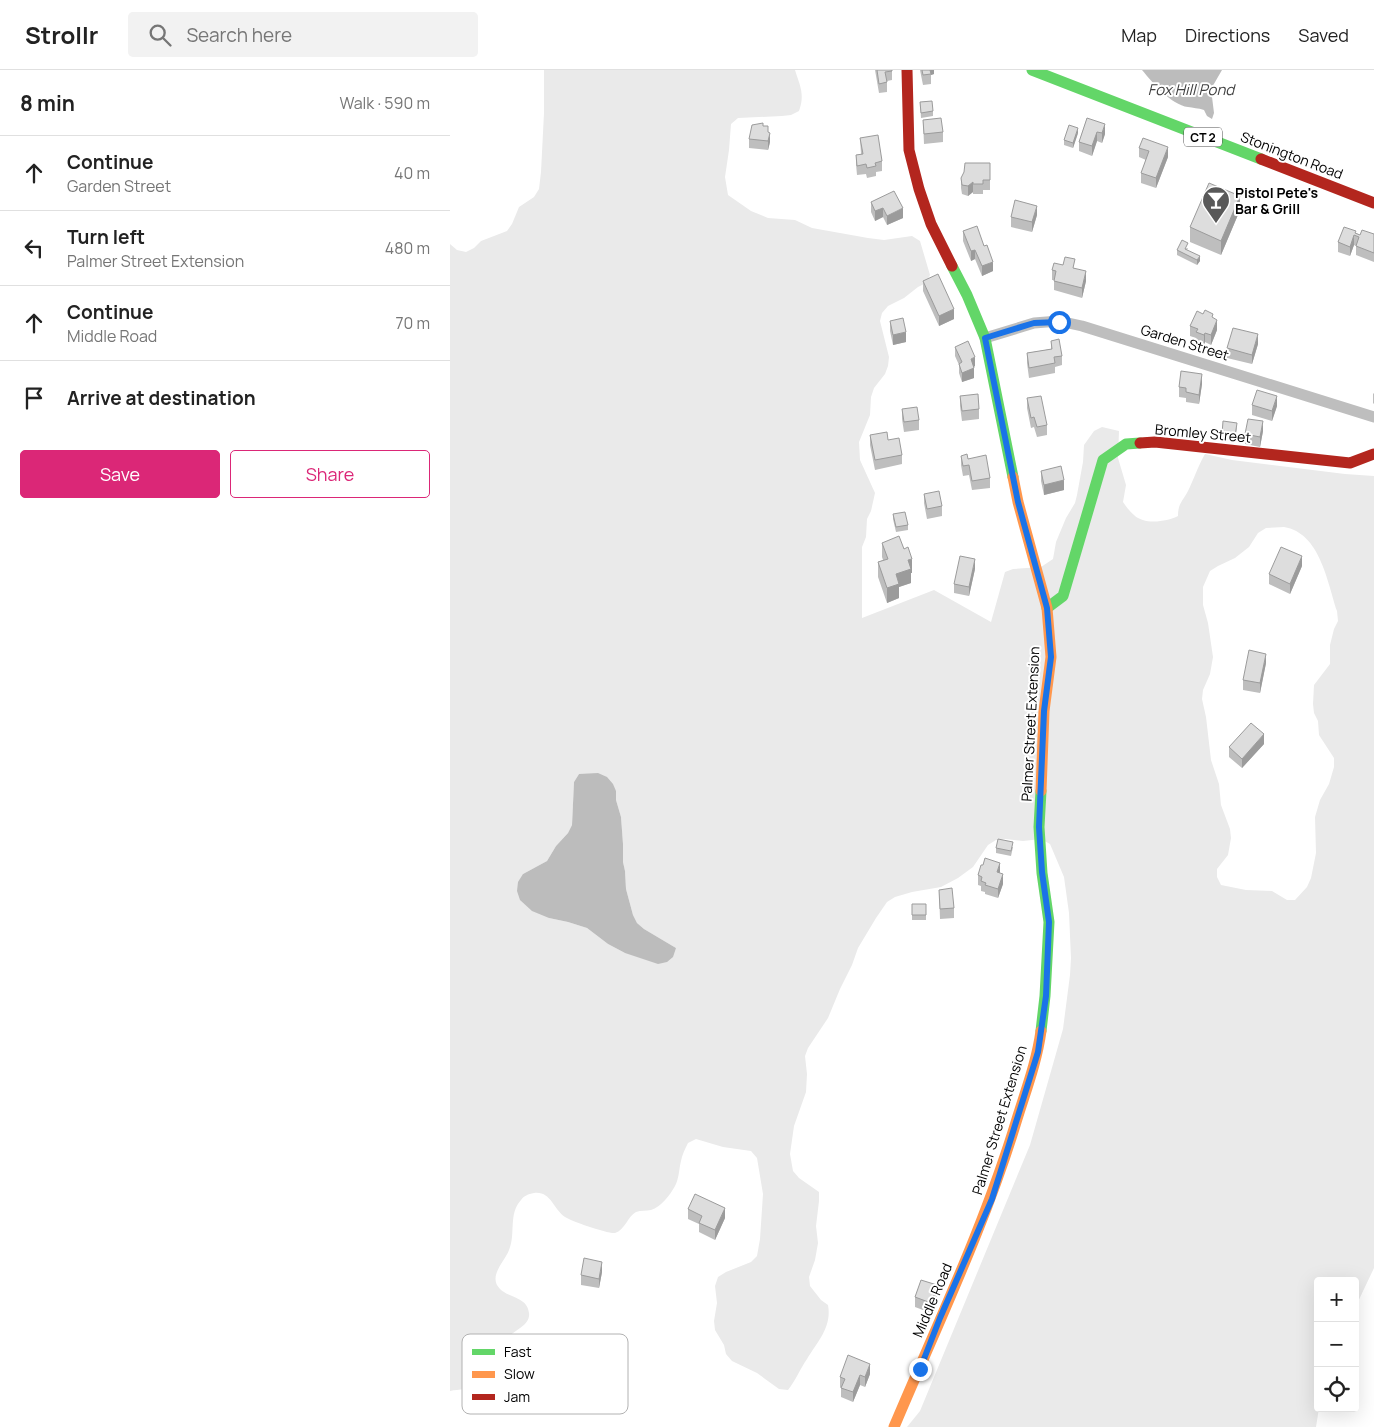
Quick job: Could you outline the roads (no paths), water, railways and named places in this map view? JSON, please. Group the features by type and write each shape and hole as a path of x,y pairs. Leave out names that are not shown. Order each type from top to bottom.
{"main road":[{"name":"Palmer Street Extension","path":"907,70 909,150 919,189 931,224 967,295 985,338 1018,502 1047,608 1051,657 1044,711 1039,827 1042,872 1049,922 1046,996 1038,1052 995,1190 973,1240"},
{"name":"Stonington Road","path":"1032,70 1374,203"},
{"name":"Bromley Street","path":"1047,608 1063,596 1103,460 1126,444 1155,442 1350,463 1374,454"},
{"name":"Middle Road","path":"894,1427 973,1240"}],"street":[{"name":"Garden Street","path":"985,338 1034,323 1059,322 1082,326 1374,417"}],"water":[{"name":"Fox Hill Pond","path":"1142,70 1222,70 1211,89 1214,113 1212,119 1207,116 1204,110 1182,105 1169,98"},
{"path":"598,773 607,777 616,791 616,800 621,817 626,889 633,915 637,923 644,929 676,948 673,957 667,962 658,964 625,953 608,944 587,928 549,918 532,911 520,900 517,891 518,882 523,874 547,861 572,825 574,782 579,774"}],"place":[{"name":"Pistol Pete's Bar & Grill","path":"1216,224"}]}
